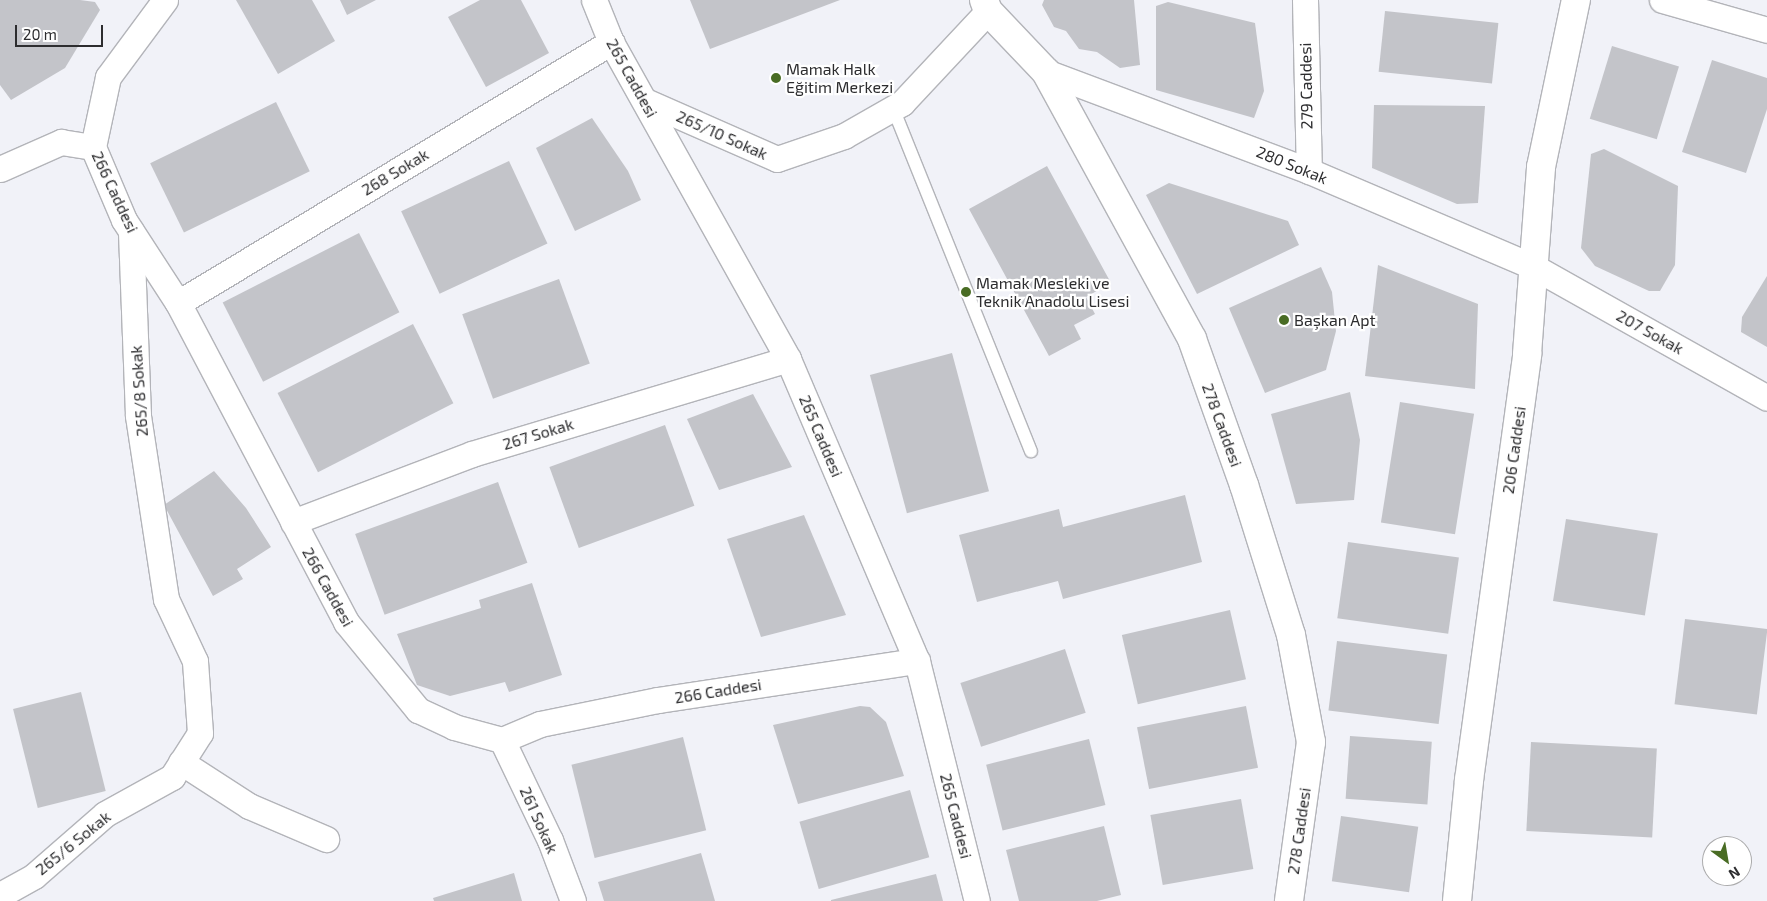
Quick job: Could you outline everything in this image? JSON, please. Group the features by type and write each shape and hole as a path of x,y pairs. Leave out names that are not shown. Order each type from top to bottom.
{"street":[{"name":"266 Caddesi","path":"165,0 108,77 93,146 131,230 178,302 346,622 418,710 454,727 502,740 540,724 648,702 918,661"},
{"name":"265 Caddesi","path":"594,0 612,42 788,359 918,661 977,901"},
{"name":"279 Caddesi","path":"1305,0 1309,172"},
{"name":"206 Caddesi","path":"1457,901 1469,780 1527,354 1542,167 1576,0"},
{"path":"1662,0 1767,30"},
{"name":"278 Caddesi","path":"986,6 1046,72 1192,339 1244,485 1291,634 1311,742 1289,901"},
{"name":"265/10 Sokak","path":"645,101 777,159 844,136 902,103 986,6"},
{"name":"268 Sokak","path":"178,302 612,42"},
{"name":"280 Sokak","path":"1046,72 1309,172 1534,267"},
{"path":"0,169 61,142 93,146"},
{"name":"265/8 Sokak","path":"131,230 138,415 158,550"},
{"name":"207 Sokak","path":"1534,267 1767,398"},
{"name":"267 Sokak","path":"293,522 472,454 788,359"},
{"name":"265/6 Sokak","path":"0,895 34,876 105,814 172,777 200,733 195,661 166,599 158,550"},
{"name":"261 Sokak","path":"502,740 550,840 573,901"},
{"path":"181,762 250,806 326,838"}],"lane":[{"path":"893,108 1031,451"}],"building":[{"path":"0,0 80,0 95,2 100,10 65,68 11,100 0,85"},
{"path":"236,0 312,0 335,41 278,74"},
{"path":"340,0 376,0 347,15"},
{"path":"480,0 521,0 549,53 486,87 448,17"},
{"path":"690,0 840,0 710,49"},
{"path":"1044,0 1134,0 1140,65 1120,68 1097,52 1079,49 1066,31 1054,27 1042,5"},
{"path":"1168,2 1255,23 1264,91 1254,118 1156,90 1156,6"},
{"path":"1385,11 1498,23 1492,84 1379,72"},
{"path":"1612,46 1679,66 1657,139 1590,119"},
{"path":"1712,60 1767,78 1767,109 1746,173 1682,152"},
{"path":"276,102 310,171 184,233 150,163"},
{"path":"1374,105 1485,106 1478,203 1457,204 1372,168"},
{"path":"592,118 628,171 641,200 575,231 536,148"},
{"path":"1604,149 1678,186 1675,265 1660,291 1649,291 1595,266 1581,248 1591,154"},
{"path":"509,161 547,243 440,294 401,211"},
{"path":"1047,166 1111,283 1086,297 1095,314 1074,325 1081,339 1049,356 969,209"},
{"path":"1169,183 1288,221 1299,245 1197,294 1146,195"},
{"path":"359,233 399,312 263,382 223,302"},
{"path":"1378,265 1478,304 1475,389 1365,376"},
{"name":"Başkan Apt","path":"1321,267 1332,292 1336,331 1326,370 1265,393 1229,308"},
{"path":"1767,276 1767,347 1741,332 1742,317"},
{"path":"559,279 590,364 493,399 462,314"},
{"path":"413,324 453,403 318,472 278,393"},
{"path":"952,353 989,491 907,513 870,375"},
{"path":"1350,392 1360,440 1354,500 1296,504 1271,414"},
{"path":"753,394 792,467 719,490 687,419"},
{"path":"1400,402 1474,414 1455,534 1381,522"},
{"path":"665,425 694,506 579,548 549,467"},
{"path":"214,471 246,508 271,547 237,569 243,579 213,596 164,505"},
{"path":"498,482 527,563 385,615 355,534"},
{"path":"1185,495 1202,562 1063,599 1058,581 977,602 959,535 1059,509 1063,527"},
{"path":"804,515 846,615 761,637 727,539"},
{"path":"1566,519 1658,534 1645,616 1553,601"},
{"path":"1348,542 1459,558 1448,634 1337,618"},
{"path":"532,583 562,675 509,692 505,682 450,696 417,685 397,634 481,608 479,600"},
{"path":"1230,610 1246,679 1138,704 1122,635"},
{"path":"1685,619 1767,629 1757,714 1675,704"},
{"path":"1337,641 1447,655 1439,724 1328,710"},
{"path":"1065,649 1086,713 981,747 960,683"},
{"path":"81,692 106,791 38,808 13,709"},
{"path":"860,706 870,707 886,722 904,776 798,804 773,725"},
{"path":"1246,706 1258,768 1149,789 1137,727"},
{"path":"1350,736 1432,742 1427,805 1346,799"},
{"path":"683,737 706,830 595,858 571,765"},
{"path":"1089,739 1105,805 1003,831 986,765"},
{"path":"1531,742 1657,749 1652,837 1526,831"},
{"path":"910,790 929,857 819,889 799,822"},
{"path":"1241,799 1253,869 1163,885 1150,815"},
{"path":"1341,816 1418,827 1409,892 1332,881"},
{"path":"1104,826 1121,895 1097,901 1019,901 1006,850"},
{"path":"701,853 715,901 604,901 598,882"},
{"path":"514,873 522,901 434,901 433,898"},
{"path":"936,874 943,901 831,901 831,900"}],"place":[{"name":"Mamak Halk Eğitim Merkezi","path":"776,78"},
{"name":"Mamak Mesleki ve Teknik Anadolu Lisesi","path":"966,292"},
{"name":"Başkan Apt","path":"1284,320"}]}
